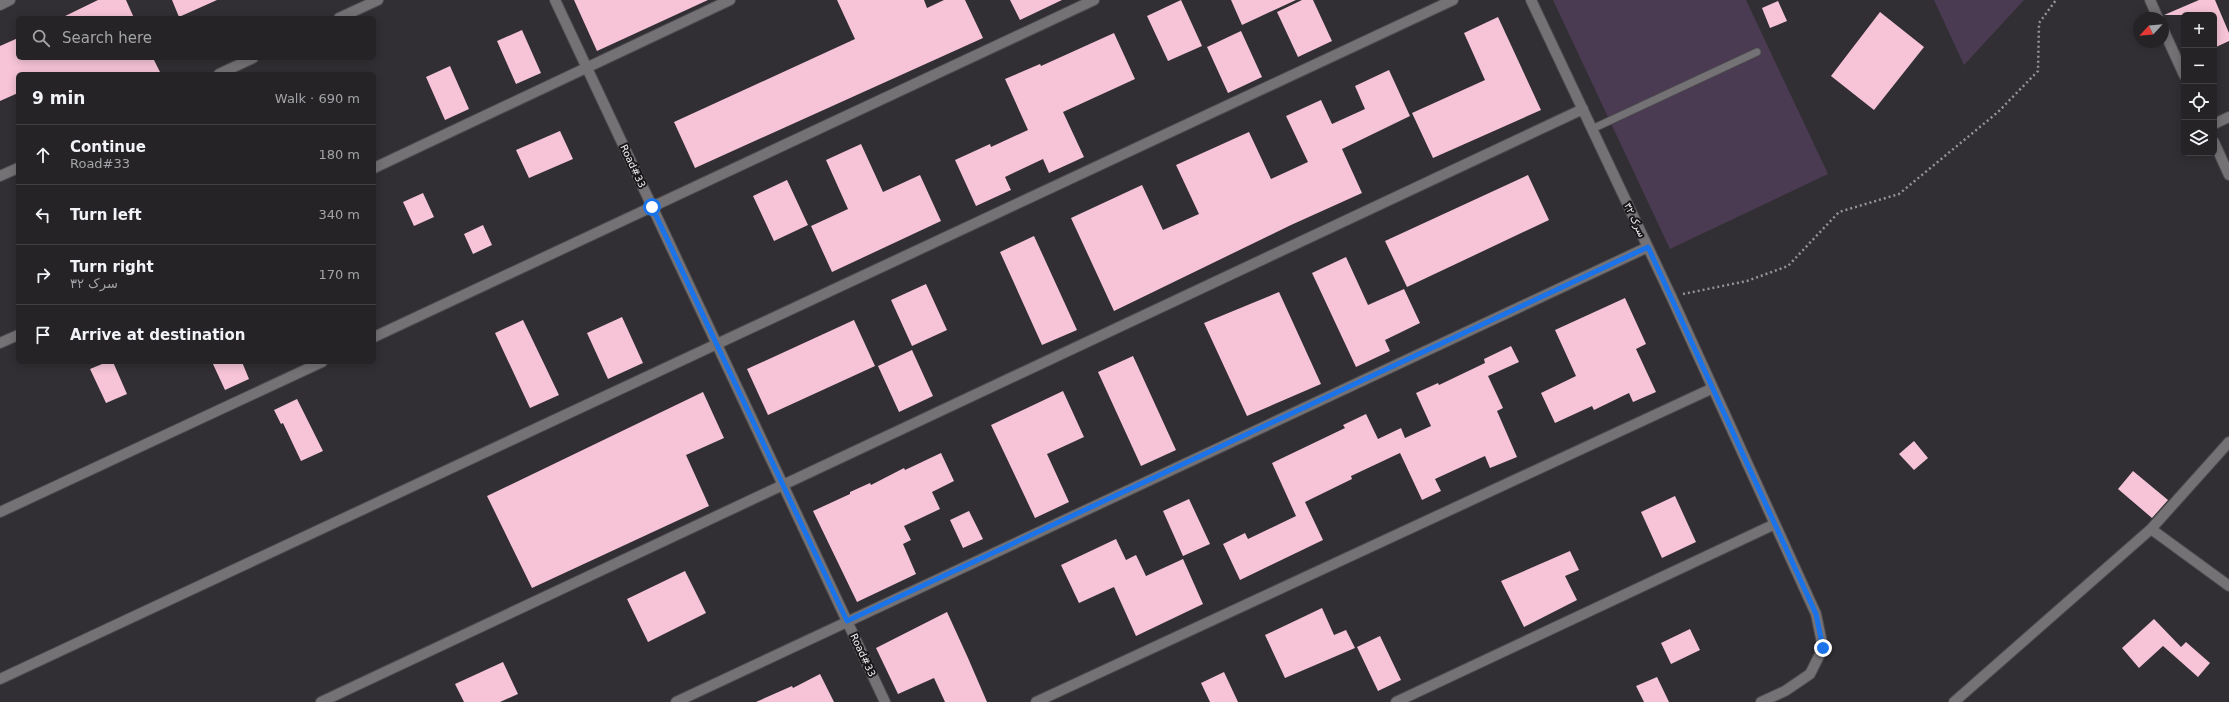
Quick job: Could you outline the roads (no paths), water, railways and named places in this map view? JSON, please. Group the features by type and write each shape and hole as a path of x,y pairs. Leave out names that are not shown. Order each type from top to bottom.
{"street":[{"path":"0,5 10,0"},
{"path":"343,16 378,0"},
{"name":"Road#33","path":"555,0 886,702"},
{"path":"376,167 730,0"},
{"path":"376,337 1094,0"},
{"path":"0,679 718,345 1453,0"},
{"name":"سرک ۳۲","path":"1531,0 1671,296 1816,614 1823,648 1810,674 1785,691 1761,702"},
{"path":"2150,0 2155,12"},
{"path":"2169,42 2181,68"},
{"path":"223,72 249,60"},
{"path":"321,702 784,486 1583,109"},
{"path":"2217,123 2229,117"},
{"path":"2217,149 2229,175"},
{"path":"0,176 16,169"},
{"path":"676,702 1648,247"},
{"path":"0,343 16,336"},
{"path":"0,512 318,364"},
{"path":"1036,702 1713,388"},
{"path":"1954,702 2151,529 2229,442"},
{"path":"1396,702 1775,524"},
{"path":"2151,529 2229,586"}],"lane":[{"path":"1592,129 1757,52"}]}
